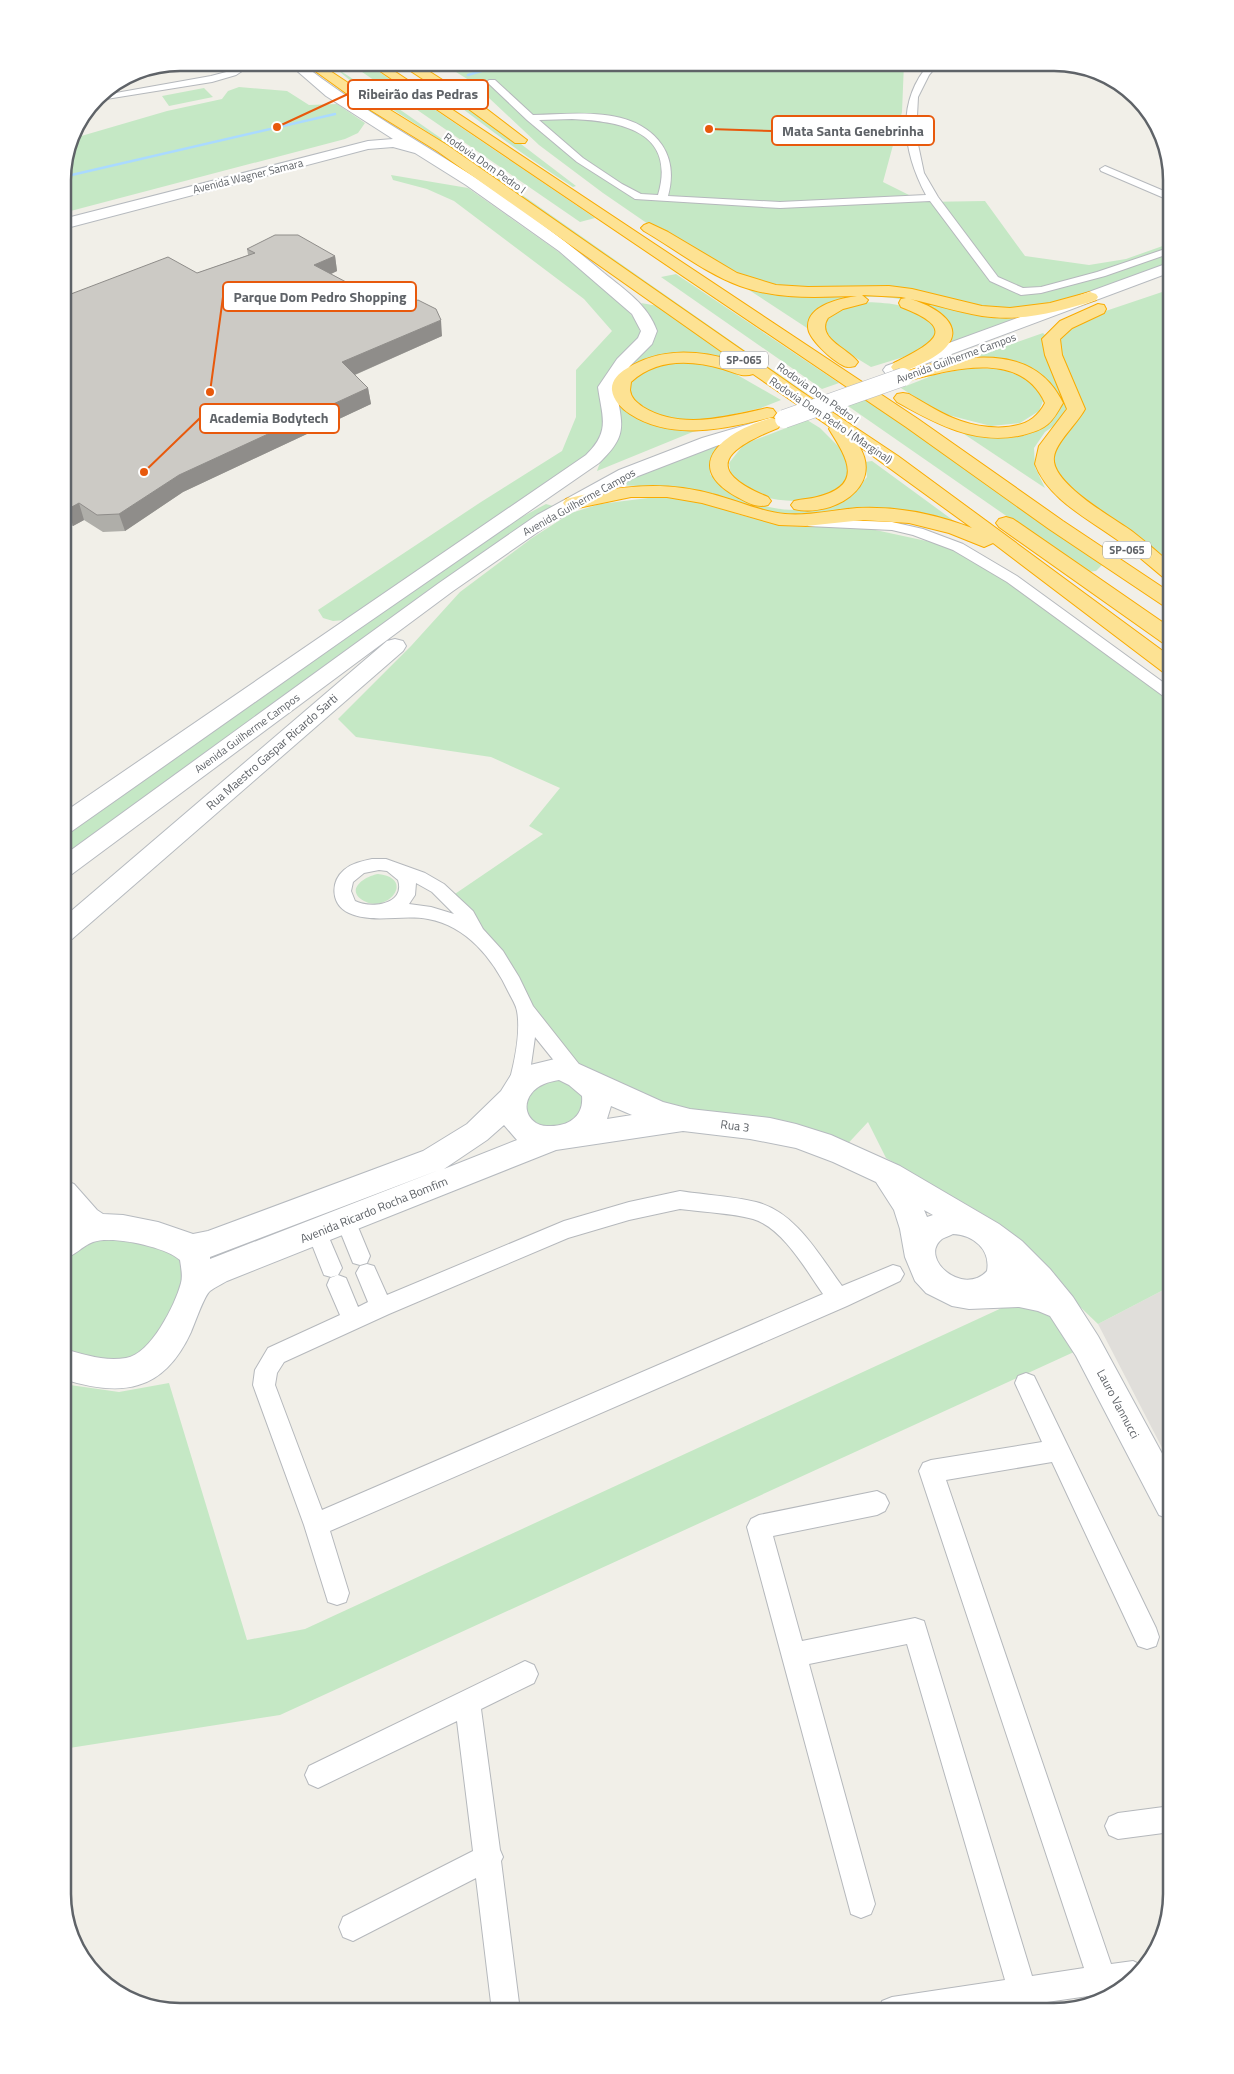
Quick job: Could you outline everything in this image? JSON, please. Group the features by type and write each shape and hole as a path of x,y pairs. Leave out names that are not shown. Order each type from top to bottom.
{"highway":[{"name":"Rodovia Dom Pedro I (Marginal)","path":"311,71 423,135 796,396 832,419 1163,661"},
{"path":"335,71 356,89 398,116 423,135"},
{"name":"Rodovia Dom Pedro I","path":"389,71 538,160 1056,525 1163,596"},
{"path":"408,71 504,144 538,160"},
{"name":"SP-065","path":"420,71 475,107 538,160 849,362 1010,473"},
{"name":"Rodovia Dom Pedro I","path":"385,94 1163,632"},
{"path":"623,214 666,237 726,274 759,287 804,292 892,291 982,311 1013,313 1094,303"},
{"path":"849,362 819,335 816,327 822,314 836,306 868,299 906,303 929,312 943,325 945,330 944,337 934,348 901,372"},
{"path":"1094,303 1051,339 1054,358 1073,395 1076,409 1068,422 1055,435 1046,452 1044,465 1053,480 1069,496 1125,536 1163,567"},
{"path":"776,416 707,426 684,425 659,420 637,412 625,402 620,393 621,383 628,375 640,367 662,360 686,357 711,360 732,366 766,380 796,396"},
{"path":"901,372 956,364 994,363 1024,372 1036,378 1051,394 1054,403 1044,418 1037,424 1009,430 987,431 954,425 901,398"},
{"path":"776,416 736,440 724,452 718,465 720,475 729,485 745,495 763,502 806,505 825,501 842,494 852,484 858,473 857,462 832,419"},
{"path":"573,503 599,496 658,490 690,493 741,507 765,516 787,520 863,514 893,515 923,520 979,538 1065,590"},
{"name":"SP-065","path":"1051,500 1163,573"}],"main road":[{"name":"Avenida Guilherme Campos","path":"71,820 345,628 574,473 595,456 609,440 613,426 607,387 623,363 646,340 649,331 645,320 638,310 565,248 471,182 330,93 306,71"},
{"path":"363,141 373,119"},
{"name":"Avenida Wagner Samara","path":"71,222 363,141"},
{"name":"Avenida Wagner Samara","path":"71,214 363,141 394,143 406,146 432,158"},
{"name":"Avenida Guilherme Campos","path":"490,531 545,500 630,464 776,416 1094,303 1163,271"},
{"name":"Avenida Guilherme Campos","path":"1094,303 1163,285"},
{"name":"Avenida Guilherme Campos","path":"71,862 519,535 626,474 776,416"},
{"name":"Rua Maestro Gaspar Ricardo Sarti","path":"71,925 385,656 444,601 475,566"},
{"path":"559,1069 581,1077 595,1093 597,1106 593,1119 583,1130 560,1138 538,1137 516,1122 512,1111 515,1093 529,1076 543,1070 559,1069"},
{"name":"Rua 3","path":"581,1077 636,1104 690,1121 743,1126 795,1136 841,1151 882,1170 982,1229 1011,1251 1062,1307"},
{"name":"Avenida Ricardo Rocha Bomfim","path":"189,1249 229,1237 433,1160 477,1132 515,1093"},
{"name":"Avenida Ricardo Rocha Bomfim","path":"197,1282 216,1271 560,1138 649,1124 690,1121"},
{"name":"Rua 3","path":"882,1170 900,1191 912,1215 917,1231 919,1249"},
{"path":"71,1201 86,1219 98,1227"},
{"path":"978,1294 995,1284 1004,1268 1003,1255 997,1242 982,1229 951,1221 939,1224 929,1230 922,1239 919,1249 920,1261 925,1272 935,1283 948,1291 963,1295 1024,1292 1039,1296 1062,1307"},
{"path":"71,1237 98,1227 113,1226 177,1239 189,1249 196,1260 197,1282 171,1341 152,1362 135,1370 116,1374 107,1374 71,1366"},
{"name":"Lauro Vannucci","path":"1062,1307 1087,1346 1163,1486"}],"street":[{"path":"111,96 212,79 236,71"},
{"path":"928,71 913,97 911,135 919,173 933,198 994,279 1021,292 1041,290 1163,253"},
{"path":"492,82 554,140 620,188 639,197 780,205 933,198"},
{"path":"530,118 606,118 625,122 649,134 663,154 667,177 662,199"},
{"path":"1104,170 1163,194"},
{"path":"787,520 879,524 919,532 968,551 1001,570 1163,688"},
{"path":"476,933 455,921 431,913 413,911 364,912 347,903 342,891 344,881 351,873 362,867 375,864 388,865 419,877 438,888 467,916 476,933 497,956 514,982 526,1010 557,1052 581,1077"},
{"path":"382,911 393,907 402,900 407,892 408,884 405,876 398,869"},
{"path":"515,1093 525,1060 526,1010"},
{"path":"337,1593 316,1525 264,1385 266,1370 276,1355 381,1307 564,1230 680,1200 756,1211 772,1219 792,1235 839,1299"},
{"path":"346,1221 381,1307"},
{"path":"317,1232 353,1320"},
{"path":"316,1525 893,1274"},
{"path":"1026,1383 1148,1637"},
{"path":"1058,1450 932,1471 1102,1980"},
{"path":"861,1904 759,1527 877,1503"},
{"path":"794,1655 915,1630 1023,1992"},
{"path":"318,1775 468,1704 525,1674"},
{"path":"468,1704 489,1857 505,2003"},
{"path":"1118,1826 1163,1820"},
{"path":"353,1927 489,1857"},
{"path":"951,2003 1126,1976"}],"shaded area":[{"path":"1163,1290 1163,1450 1098,1324"}],"green space":[{"path":"339,71 359,81 807,394 802,395 431,134 359,88"},
{"path":"361,71 378,71 595,218 580,222"},
{"path":"904,71 902,112 883,182 923,202 985,201 1025,256 1089,265 1126,259 1163,246 1163,268 1127,284 1025,313 982,311 873,286 826,292 759,287 667,237 603,193 539,145 472,82 456,72"},
{"path":"423,78 517,141 576,186 573,187 534,161"},
{"path":"239,87 287,91 309,105 337,104 365,123 358,133 345,139 71,211 71,173 75,152 81,136 167,111 222,99 228,91"},
{"path":"204,88 213,97 169,106 162,96"},
{"path":"391,175 468,188 556,250 621,302 636,321 642,337 631,351 606,374 602,388 605,407 603,439 566,476 345,620 333,621 323,618 318,610 562,451 576,417 576,370 612,331 584,299 454,201 427,189 393,180"},
{"path":"676,274 839,383 822,389 661,277"},
{"path":"749,290 774,294 876,293 904,295 970,313 1016,319 948,347 951,338 914,304 901,299 866,297 831,302 819,308 809,321 807,328"},
{"path":"1163,292 1163,558 1057,484 1045,458 1073,414 1052,352 1067,324"},
{"path":"864,302 898,305 915,310 929,319 937,333 928,346 907,356 871,367 835,345 822,324 836,309"},
{"path":"641,303 658,306 731,359 684,354 668,356 638,364 625,373 615,385 618,402 636,416 654,424 695,431 597,471 618,434 619,423 612,400 612,384 623,370 646,351 655,337 655,326"},
{"path":"1043,333 1045,335 1043,349 1067,405 1061,421 1045,432 1034,448 1035,467 1045,488 958,430 977,434 1046,423 1052,387 992,360 971,358"},
{"path":"702,362 727,369 781,400 761,408 695,423 659,418 633,403 625,385 644,373 661,366"},
{"path":"969,368 1003,369 1031,381 1045,396 1039,411 1020,423 991,426 940,413 901,388 934,375"},
{"path":"866,399 1104,563 1096,571 1087,572 848,406"},
{"path":"807,420 820,428 850,458 849,478 839,489 826,496 792,501 774,499 758,494 743,487 733,478 729,463 744,444"},
{"path":"723,443 714,452 710,474 723,487 759,505 779,509 800,510 820,507 839,501 858,489 867,477 865,462 872,461 965,529 920,515 789,517 677,488 617,485 670,462"},
{"path":"656,497 682,498 713,504 737,514 784,526 866,528 945,545 994,572 1163,695 1163,1290 1098,1324 983,1214 886,1158 868,1122 841,1151 743,1126 588,1081 449,898 543,834 529,826 560,788 491,757 356,737 338,719 411,646 460,592 532,538 571,513 600,504"},
{"path":"546,504 553,506 71,858 71,824 505,526"},
{"path":"378,874 389,877 395,882 397,888 394,894 382,903 373,904 358,897 356,888 359,884"},
{"path":"569,1077 591,1103 569,1131 529,1125 522,1093 530,1083"},
{"path":"98,1237 171,1249 179,1256 186,1276 161,1337 146,1353 111,1363 71,1354 71,1253"},
{"path":"1032,1294 1087,1346 280,1715 71,1748 71,1385 119,1392 169,1383 247,1640 305,1629"}],"building":[{"path":"275,235 298,235 335,256 314,265 363,291 376,284 412,302 418,300 436,309 441,320 342,362 368,388 179,475 119,514 97,515 79,503 71,507 71,294 168,257 197,273 255,253 247,249"}],"waterway":[{"path":"468,75 481,71"},
{"path":"71,175 335,114"}],"place":[{"name":"Ribeirão das Pedras","path":"277,127"},
{"name":"Mata Santa Genebrinha","path":"709,129"},
{"name":"Parque Dom Pedro Shopping","path":"210,392"},
{"name":"Academia Bodytech","path":"144,472"}]}
